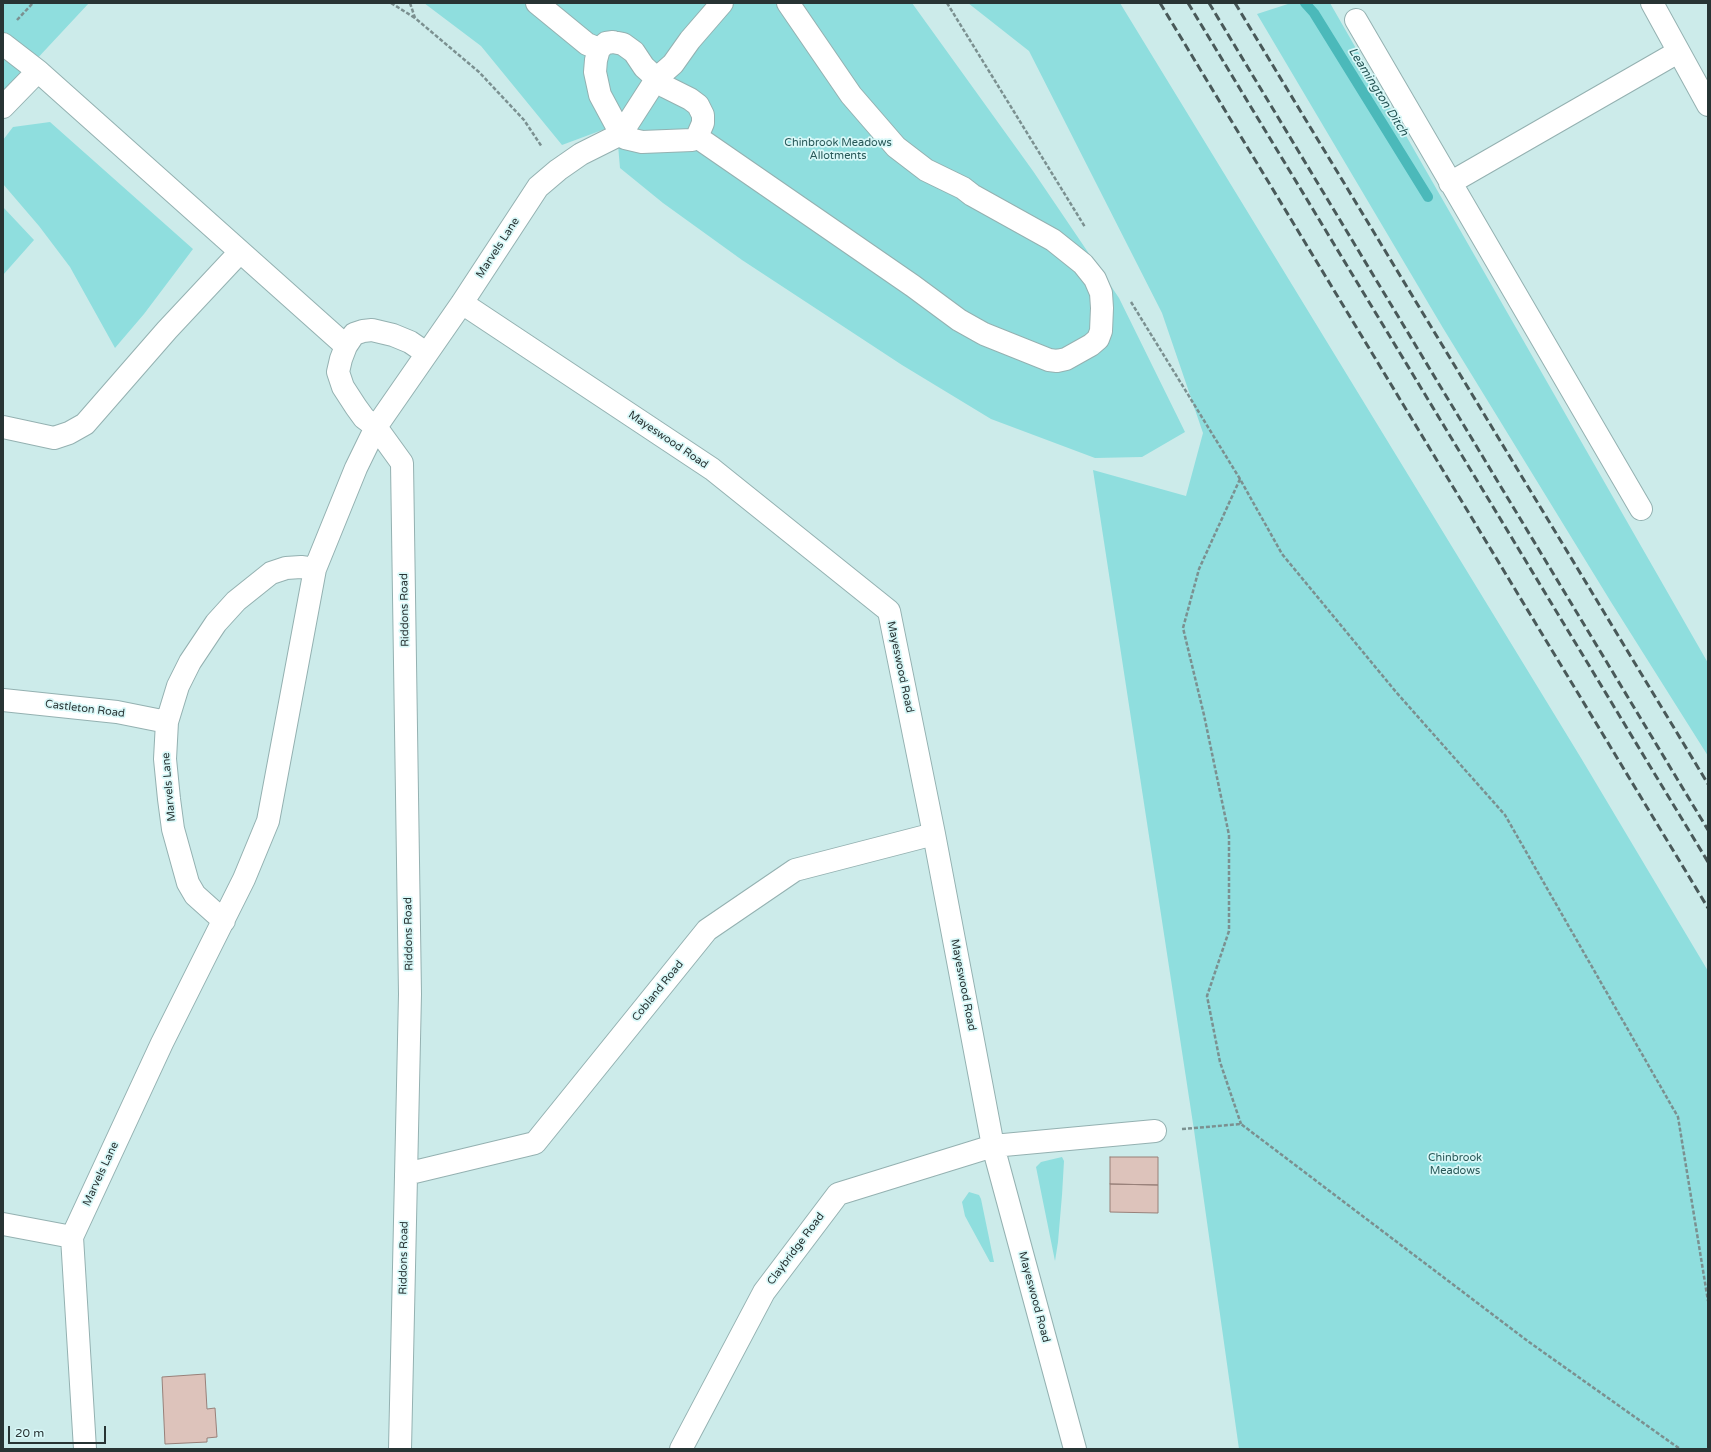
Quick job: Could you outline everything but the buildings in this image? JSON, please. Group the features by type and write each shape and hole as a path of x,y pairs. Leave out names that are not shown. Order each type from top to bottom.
{"street":[{"path":"537,3 587,44 599,49"},
{"path":"621,134 657,78 673,64 690,40 722,3"},
{"path":"697,137 959,320 984,334 1049,360 1057,361 1066,360 1098,339 1101,331 1101,293 1095,279 1083,264 1053,240 972,195 964,188 926,170 896,147 851,95 788,3"},
{"path":"1652,3 1708,105"},
{"path":"1356,20 1640,509"},
{"path":"606,43 623,44 634,52 644,67 657,78 666,87 690,99 698,105 703,115 703,123 697,137 692,140 642,142 625,138 621,134 600,95 595,72 599,49 606,43"},
{"path":"3,44 38,71 346,346"},
{"path":"1450,183 1653,68 1678,52"},
{"path":"3,107 38,71"},
{"name":"Marvels Lane","path":"85,1449 72,1237 162,1043 224,921 268,821 315,569 356,468 376,427 462,303 538,187 558,170 581,154 621,134"},
{"path":"3,427 54,438 69,433 85,424 167,330 240,252"},
{"name":"Mayeswood Road","path":"462,303 712,469 889,611 934,834 993,1146 1075,1449"},
{"path":"376,427 364,418 343,387 338,372 346,346 354,334 372,330 393,335 410,342 426,353"},
{"name":"Riddons Road","path":"376,427 402,463 410,994 400,1449"},
{"name":"Marvels Lane","path":"224,921 195,895 188,883 173,829 169,799 165,759 167,722 178,686 190,662 212,628 236,601 271,573 286,568 301,567 315,569"},
{"name":"Castleton Road","path":"3,700 117,712 167,722"},
{"name":"Cobland Road","path":"406,1174 535,1143 707,930 795,870 934,834"},
{"path":"993,1146 1155,1131"},
{"name":"Claybridge Road","path":"681,1449 764,1292 838,1194 993,1146"},
{"path":"3,1224 72,1237"}],"path":[{"path":"391,3 415,18 479,72 524,120 558,170"},
{"path":"410,3 415,18"},
{"path":"1680,1449 1529,1342 1241,1124 1220,1062 1207,996 1229,931 1229,834 1204,715 1183,628 1199,569 1240,478 1282,554 1396,692 1505,815 1678,1117 1708,1300"},
{"path":"1155,1131 1241,1124"}],"green space":[{"path":"3,3 89,3 6,92 3,102"},
{"name":"Chinbrook Meadows Allotments","path":"424,3 912,3 1033,171 1119,298 1185,432 1142,457 1095,458 991,419 902,365 742,260 663,203 620,168 618,145 605,129 562,145 481,46"},
{"name":"Chinbrook Meadows","path":"968,3 1120,3 1581,758 1708,971 1708,1449 1239,1449 1194,1130 1093,470 1186,496 1203,433 1162,313 1029,51"},
{"path":"1291,3 1330,3 1708,663 1708,756 1611,602 1443,328 1257,14"},
{"path":"50,122 193,249 144,314 115,348 70,267 39,226 3,184 3,140 13,127"},
{"path":"3,207 34,240 3,275"},
{"path":"1062,1157 1064,1161 1062,1195 1055,1261 1036,1167 1041,1162"},
{"path":"969,1192 979,1195 981,1199 994,1262 990,1262 965,1216 962,1202"}],"waterway":[{"name":"Leamington Ditch","path":"1305,3 1314,13 1428,197"}],"railway":[{"path":"1160,3 1708,908"},
{"path":"1188,3 1708,862"},
{"path":"1209,3 1708,830"},
{"path":"1235,3 1708,784"}]}
